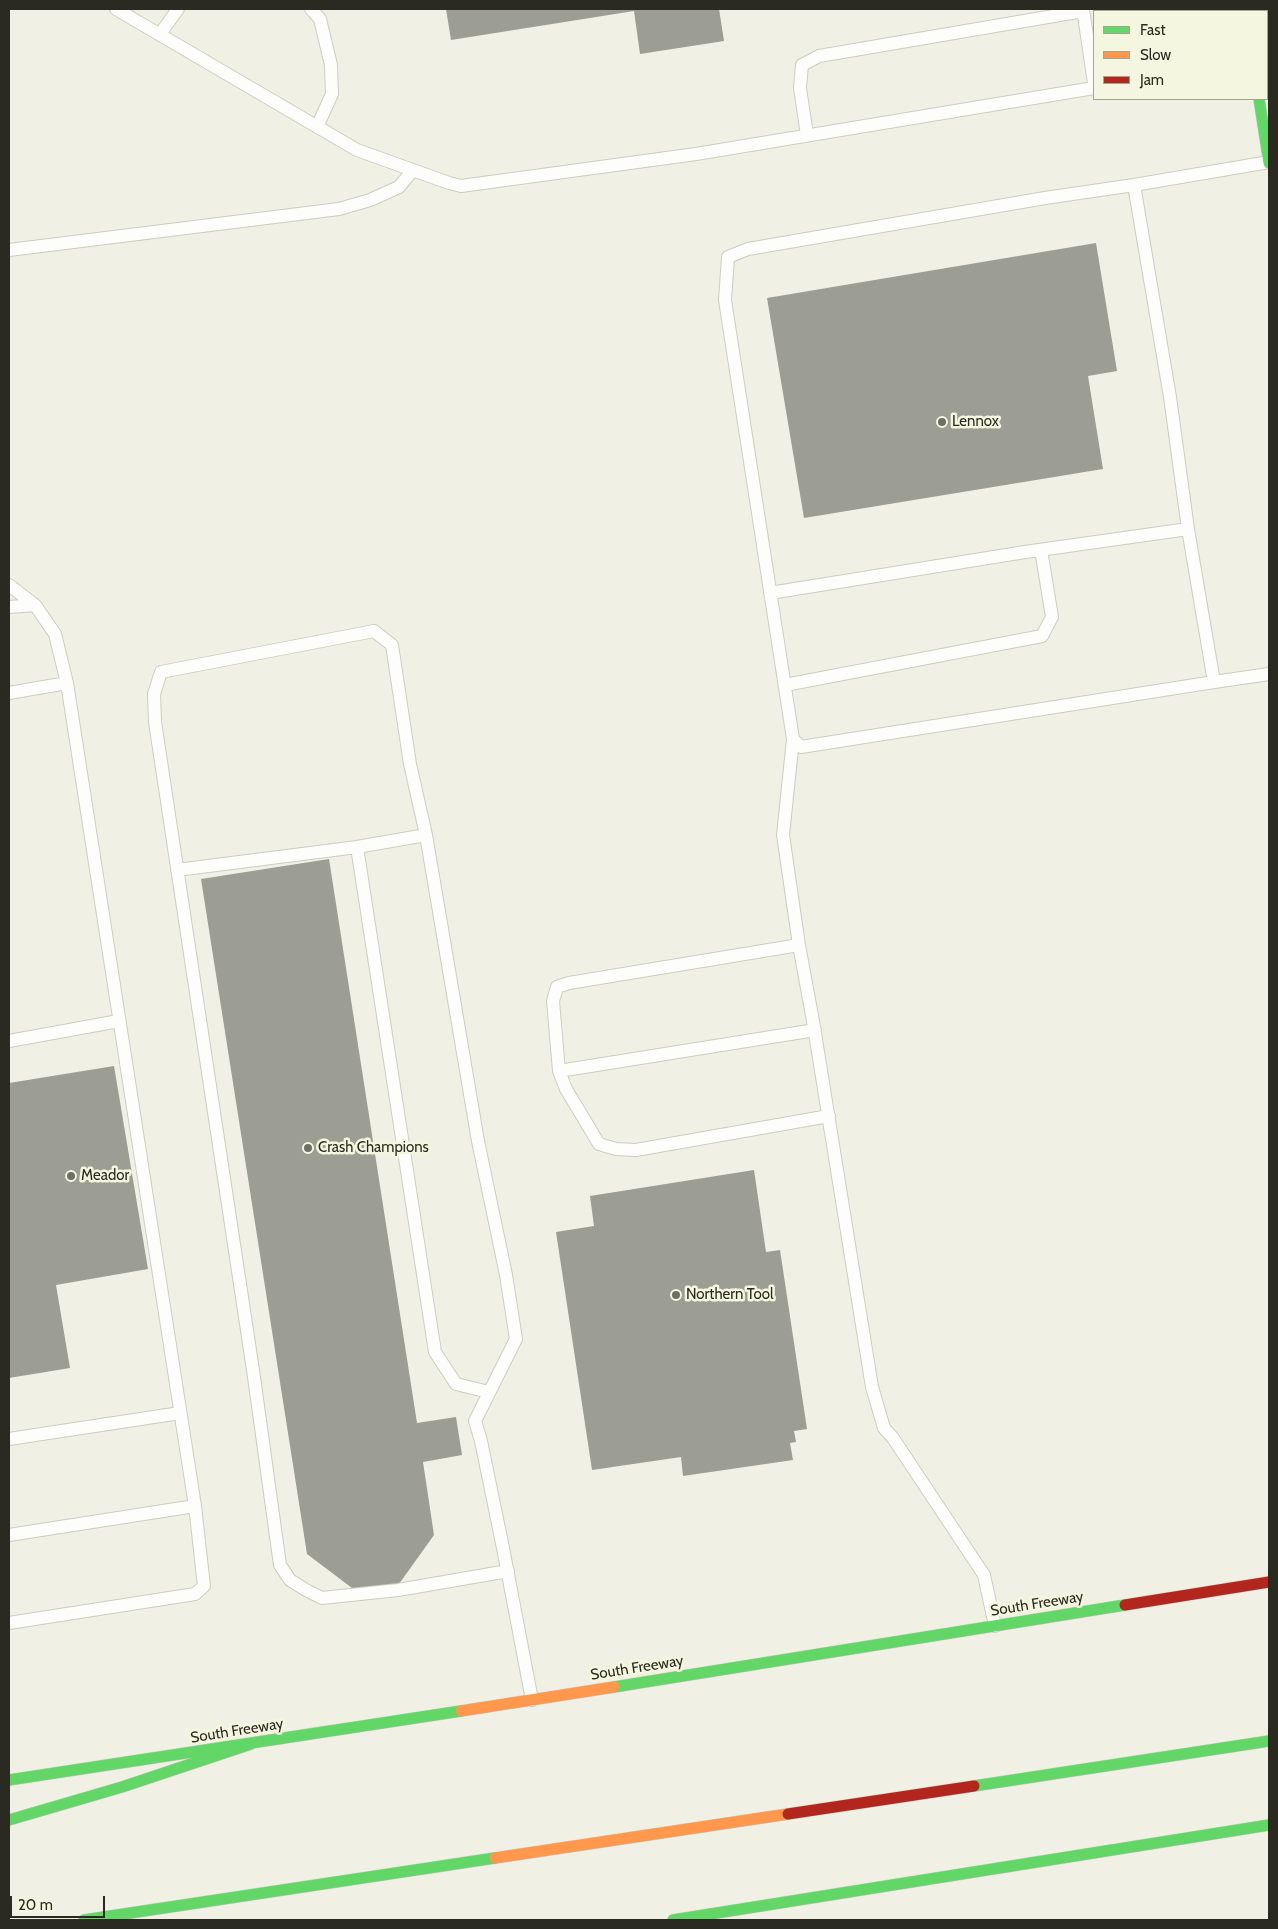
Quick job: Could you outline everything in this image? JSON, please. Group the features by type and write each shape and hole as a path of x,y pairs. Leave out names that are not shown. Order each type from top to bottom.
{"main road":[{"path":"1259,100 1269,163"},
{"name":"South Freeway","path":"9,1780 532,1700 1269,1582"},
{"path":"84,1920 1269,1741"},
{"path":"9,1820 251,1744"},
{"path":"674,1920 1269,1824"}],"lane":[{"path":"116,9 357,150 461,186 696,154 1093,88"},
{"path":"160,34 178,9"},
{"path":"311,9 320,19 330,65 332,94 317,127"},
{"path":"807,135 800,88 802,65 819,56 1083,10 1093,75"},
{"path":"995,1626 984,1575 893,1438 884,1428 872,1387 815,1030 799,945 783,835 792,739 725,300 728,257 748,249 1045,198 1269,163"},
{"path":"9,250 339,209 370,200 399,187 413,170"},
{"path":"1134,185 1170,397 1188,529 1214,682"},
{"path":"770,592 1188,529"},
{"path":"785,685 1042,636 1052,617 1041,550"},
{"path":"9,585 35,605 55,634 67,683 195,1506 204,1586 195,1594 9,1623"},
{"path":"9,607 35,605"},
{"path":"508,1571 398,1590 322,1598 290,1580 280,1565 253,1370 155,722 154,694 160,672 374,631 392,645 410,764 426,835 478,1141 506,1275 516,1339 475,1422 481,1441 508,1571 532,1700"},
{"path":"792,739 801,747 1269,674"},
{"path":"9,693 67,683"},
{"path":"177,870 357,847 426,835"},
{"path":"357,847 435,1352 456,1384 489,1392"},
{"path":"799,945 569,983 557,987 553,1001 559,1071 566,1089 599,1144 616,1149 636,1150 829,1116"},
{"path":"9,1041 119,1021"},
{"path":"559,1071 815,1030"},
{"path":"9,1439 180,1413"},
{"path":"9,1535 195,1506"}],"building":[{"path":"446,9 719,9 724,41 640,54 634,11 451,40"},
{"name":"Lennox","path":"1096,243 1117,371 1088,376 1103,469 804,518 767,298"},
{"name":"Crash Champions","path":"329,859 417,1423 456,1417 462,1455 423,1462 434,1535 399,1584 356,1591 307,1554 201,879"},
{"name":"Meador","path":"114,1066 148,1269 56,1285 70,1368 9,1378 9,1083"},
{"name":"Northern Tool","path":"754,1170 766,1252 780,1250 807,1429 794,1431 796,1442 790,1443 793,1460 683,1476 681,1457 592,1470 556,1232 594,1226 590,1196"}],"traffic: fast":[{"path":"1259,100 1269,163"},
{"path":"614,1687 1125,1605"},
{"path":"9,1780 461,1711"},
{"path":"974,1786 1269,1741"},
{"path":"9,1820 122,1787 251,1744"},
{"path":"673,1920 1269,1825"},
{"path":"84,1920 495,1858"}],"traffic: slow":[{"path":"461,1711 614,1687"},
{"path":"495,1858 788,1814"}],"traffic: jam":[{"path":"1125,1605 1269,1582"},
{"path":"788,1814 974,1786"}],"place":[{"name":"Lennox","path":"942,422"},
{"name":"Crash Champions","path":"308,1148"},
{"name":"Meador","path":"71,1176"},
{"name":"Northern Tool","path":"676,1295"}]}
